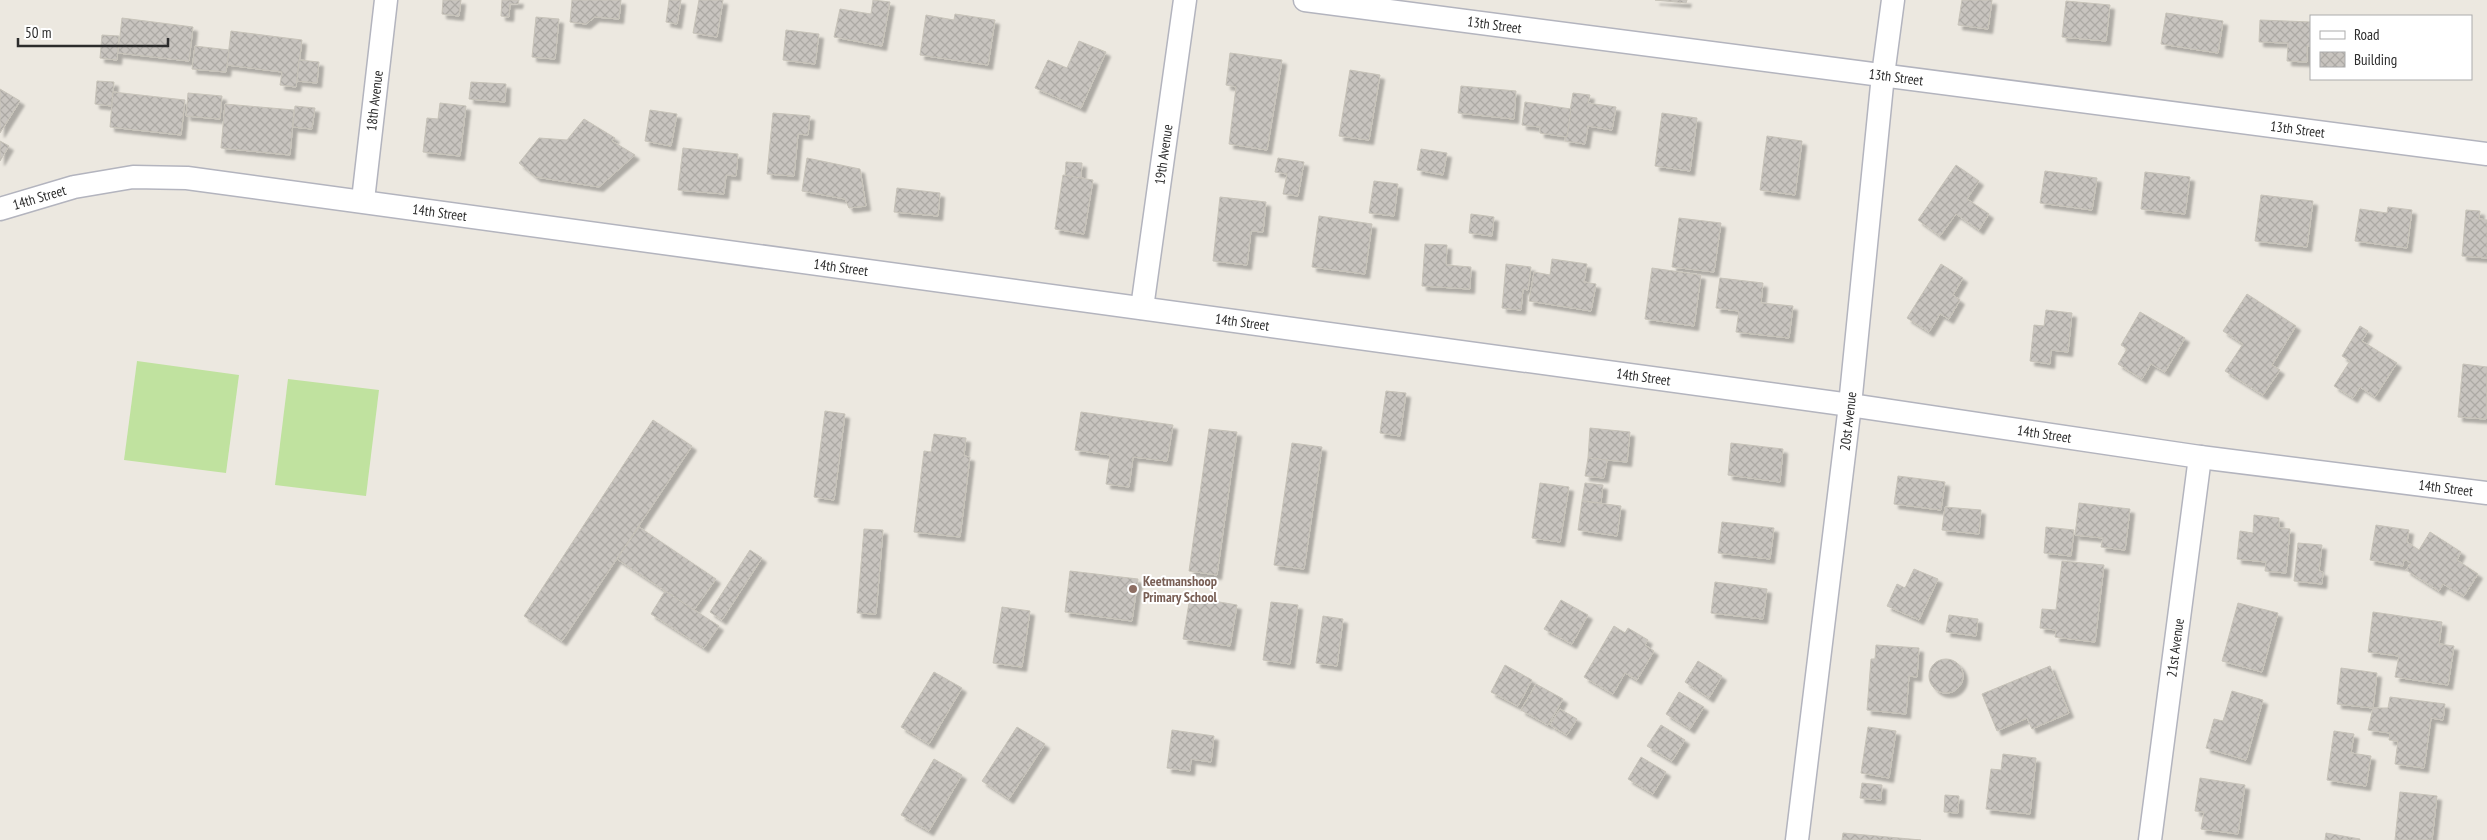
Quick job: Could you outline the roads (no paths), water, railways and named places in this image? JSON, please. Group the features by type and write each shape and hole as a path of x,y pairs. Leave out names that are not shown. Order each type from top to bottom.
{"street":[{"name":"18th Avenue","path":"363,200 386,0"},
{"name":"19th Avenue","path":"1142,308 1185,0"},
{"name":"13th Street","path":"1305,0 2487,154"},
{"name":"20st Avenue","path":"1797,840 1850,405 1883,75 1893,0"},
{"name":"14th Street","path":"0,209 74,187 133,177 187,178 363,200 1850,405 2200,457 2487,492"},
{"name":"21st Avenue","path":"2150,840 2200,457"}],"place":[{"name":"Keetmanshoop Primary School","path":"1133,589"}]}
